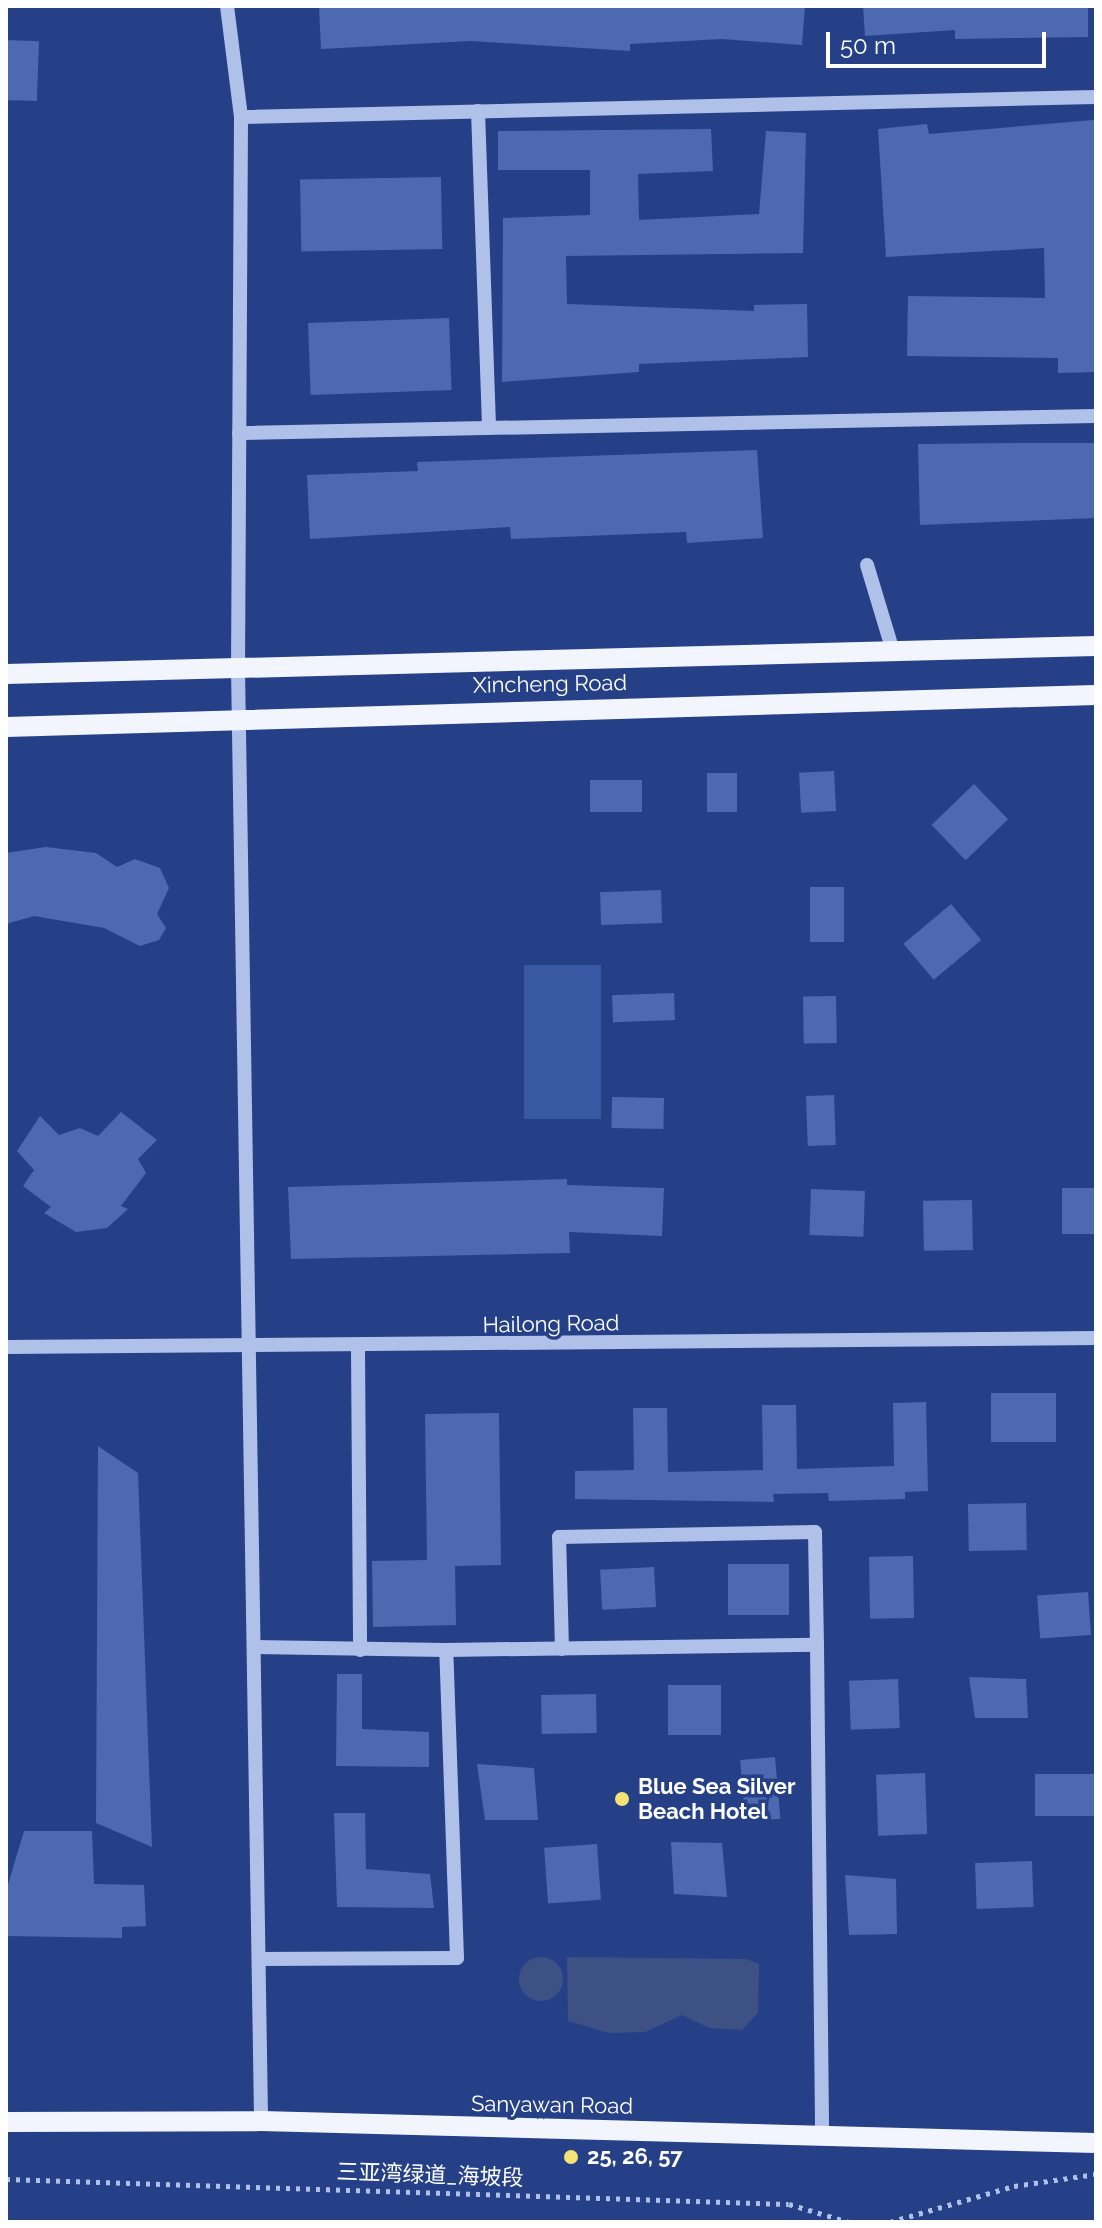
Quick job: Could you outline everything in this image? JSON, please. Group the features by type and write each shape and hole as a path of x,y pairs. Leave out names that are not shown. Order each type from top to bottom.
{"main road":[{"name":"Xincheng Road","path":"6,674 1096,646"},
{"name":"Xincheng Road","path":"6,727 240,716 1096,695"},
{"name":"Sanyawan Road","path":"6,2122 261,2121 1096,2143"}],"street":[{"path":"227,6 241,117 238,668 252,1346 261,2121"},
{"path":"241,117 1096,97"},
{"path":"478,111 489,428"},
{"path":"239,433 1096,416"},
{"path":"867,565 893,651"},
{"name":"Hailong Road","path":"6,1347 358,1349 1096,1338"},
{"path":"358,1349 360,1650"},
{"path":"562,1649 559,1537 815,1532 822,2136"},
{"path":"254,1647 446,1650 817,1645"},
{"path":"259,1959 457,1958 446,1650"}],"path":[{"path":"890,2222 1078,2174 1096,2174"},
{"name":"三亚湾绿道_海坡段","path":"6,2179 789,2204 849,2222"}],"shaded area":[{"path":"524,965 601,965 601,1119 524,1119"},
{"path":"541,1957 556,1964 563,1979 556,1994 541,2001 526,1994 519,1979 526,1964"},
{"path":"567,1957 746,1959 759,1964 758,2013 742,2030 709,2028 682,2015 645,2032 609,2033 568,2021"}],"building":[{"path":"319,6 805,6 802,45 722,39 630,44 630,51 471,41 321,49"},
{"path":"863,6 1088,6 1088,37 955,39 955,30 865,36"},
{"path":"6,40 39,41 37,101 6,100"},
{"path":"1094,120 1096,372 1058,373 1058,358 907,356 908,296 1045,298 1044,248 886,257 878,129 927,124 929,134"},
{"path":"711,129 713,171 638,174 639,220 759,214 766,131 806,133 803,253 566,256 567,304 754,311 754,305 807,304 808,357 639,364 639,372 502,382 503,218 590,215 590,170 498,170 498,131"},
{"path":"441,177 442,249 301,251 300,179"},
{"path":"449,318 452,390 311,395 308,323"},
{"path":"1096,443 1096,518 920,525 918,444"},
{"path":"757,450 763,538 687,543 686,532 511,539 510,527 310,539 307,475 418,471 417,462"},
{"path":"834,771 836,811 801,813 799,773"},
{"path":"707,773 737,773 737,812 707,812"},
{"path":"590,780 642,780 642,812 590,812"},
{"path":"974,784 1008,819 966,860 932,825"},
{"path":"46,847 96,853 117,867 135,859 160,868 169,888 157,914 166,928 159,940 140,946 104,928 34,916 6,924 6,853"},
{"path":"810,887 844,887 844,942 810,942"},
{"path":"661,890 662,923 601,925 600,892"},
{"path":"951,904 981,940 934,980 904,944"},
{"path":"674,993 675,1020 613,1022 612,995"},
{"path":"836,996 837,1043 804,1044 803,997"},
{"path":"834,1095 836,1145 808,1146 806,1096"},
{"path":"612,1097 664,1098 663,1129 611,1128"},
{"path":"121,1112 157,1140 138,1159 146,1173 121,1206 128,1209 107,1228 76,1232 44,1213 51,1207 23,1186 34,1170 17,1151 40,1116 59,1135 80,1128 98,1136"},
{"path":"567,1179 567,1185 664,1188 662,1236 569,1232 570,1253 291,1259 288,1187"},
{"path":"1062,1188 1096,1188 1096,1234 1062,1234"},
{"path":"811,1189 865,1191 863,1237 809,1235"},
{"path":"972,1200 973,1250 924,1251 923,1201"},
{"path":"991,1393 1056,1393 1056,1442 991,1442"},
{"path":"926,1402 928,1491 905,1492 905,1499 829,1501 828,1493 773,1494 774,1502 575,1499 575,1471 634,1470 633,1408 667,1408 668,1472 763,1470 762,1405 796,1405 797,1469 894,1466 893,1403"},
{"path":"499,1413 501,1565 455,1566 456,1625 373,1627 372,1561 427,1560 425,1414"},
{"path":"98,1446 138,1473 152,1847 96,1823"},
{"path":"1026,1503 1027,1550 969,1551 968,1504"},
{"path":"913,1556 914,1618 870,1619 869,1557"},
{"path":"728,1564 789,1564 789,1615 728,1615"},
{"path":"654,1567 656,1607 602,1610 600,1570"},
{"path":"1088,1592 1091,1635 1040,1638 1037,1596"},
{"path":"337,1674 362,1674 362,1729 429,1732 429,1767 336,1766"},
{"path":"969,1677 1026,1679 1028,1718 975,1718"},
{"path":"898,1679 900,1728 851,1730 849,1681"},
{"path":"668,1685 721,1685 721,1735 668,1735"},
{"path":"596,1694 597,1733 542,1734 541,1695"},
{"path":"775,1757 780,1819 746,1822 740,1760"},
{"path":"477,1764 534,1768 538,1820 485,1820"},
{"path":"925,1773 927,1834 878,1836 876,1775"},
{"path":"1035,1774 1096,1774 1096,1816 1035,1816"},
{"path":"334,1813 365,1813 366,1869 430,1874 434,1908 337,1907"},
{"path":"24,1831 92,1831 94,1884 144,1885 146,1926 122,1927 122,1938 6,1936 6,1891"},
{"path":"671,1842 722,1843 727,1897 674,1894"},
{"path":"597,1844 601,1900 548,1904 544,1848"},
{"path":"1032,1861 1034,1907 977,1909 975,1863"},
{"path":"845,1875 896,1879 897,1934 849,1935"}],"place":[{"name":"Blue Sea Silver Beach Hotel","path":"622,1799"},
{"name":"25, 26, 57","path":"571,2157"}]}
